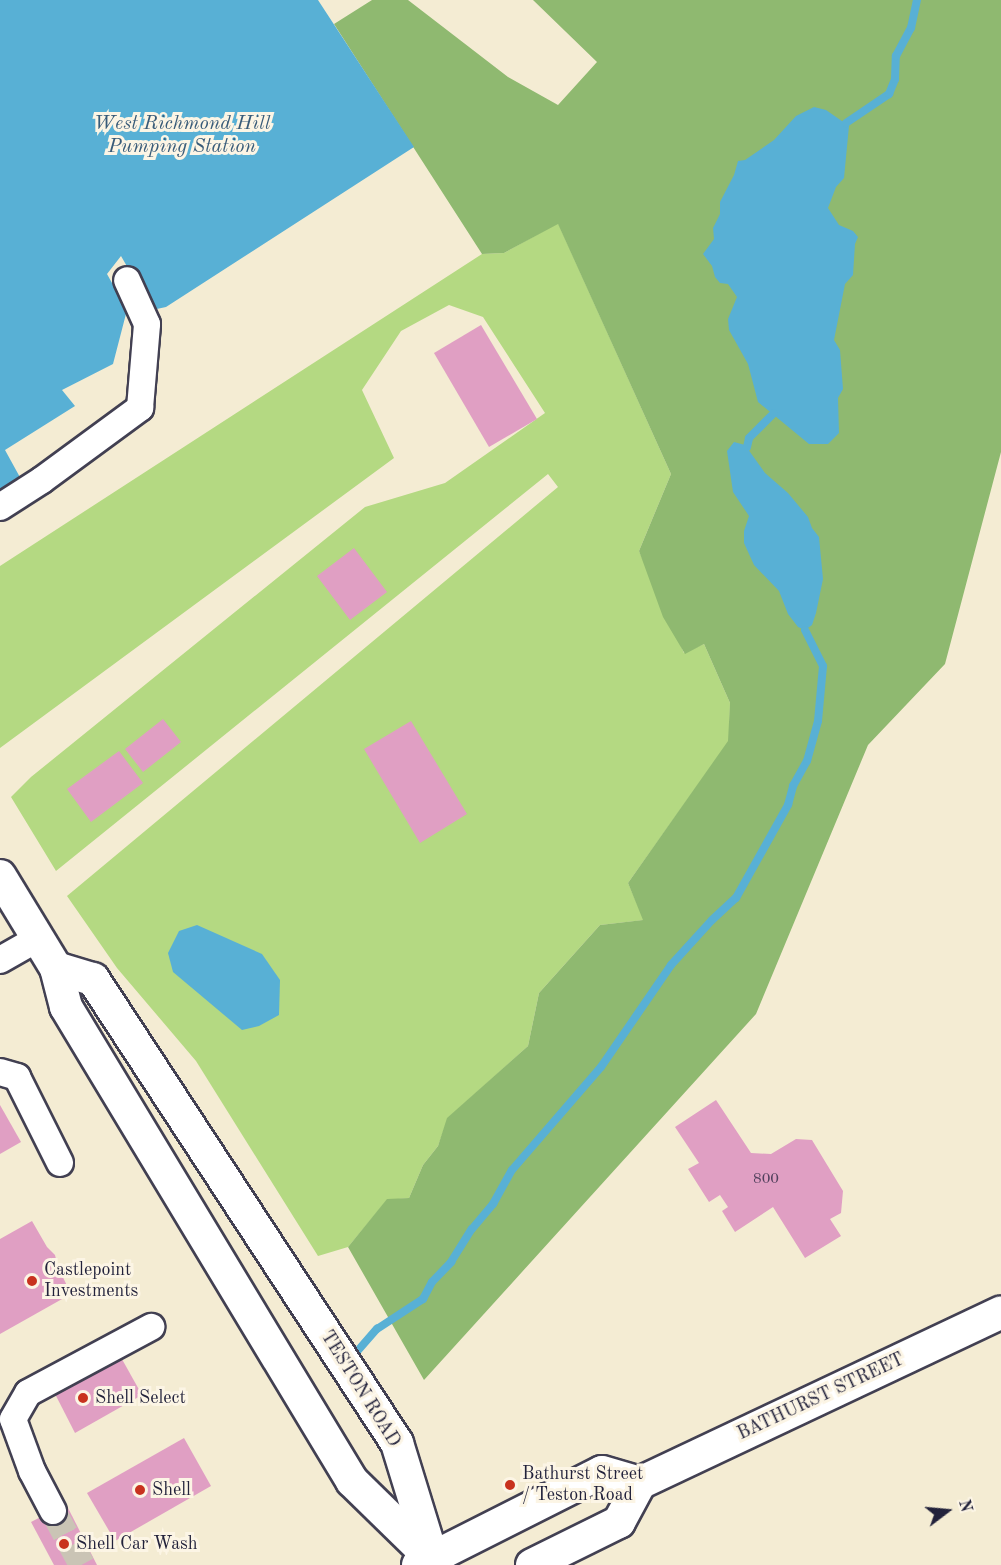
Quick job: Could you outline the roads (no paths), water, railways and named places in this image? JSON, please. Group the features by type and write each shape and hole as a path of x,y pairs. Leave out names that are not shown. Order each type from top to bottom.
{"main road":[{"path":"0,876 56,968 66,1007 352,1481 429,1562 602,1472 640,1483 619,1522 532,1565"},
{"name":"TESTON ROAD","path":"56,968 93,979 397,1443 429,1562"},
{"name":"BATHURST STREET","path":"640,1483 1001,1312"}],"street":[{"path":"0,507 42,480 140,408 147,324 127,280"},
{"path":"0,960 37,939"},
{"path":"0,1072 17,1077 60,1163"},
{"path":"53,1511 32,1471 13,1419 28,1393 151,1327"}],"water":[{"name":"West Richmond Hill Pumping Station","path":"0,0 318,0 414,147 166,307 152,310 121,256 107,274 127,310 113,364 62,390 75,406 5,450 27,490 0,506"},
{"path":"814,107 826,110 849,126 844,178 836,187 828,208 839,225 853,231 858,237 855,244 853,275 845,284 834,340 840,350 843,389 838,398 839,433 828,444 809,444 758,402 748,364 729,330 728,319 737,297 728,284 720,283 715,277 712,266 703,254 714,239 713,228 720,214 720,202 734,175 738,161 745,160 774,140 796,116"},
{"path":"734,442 745,445 765,473 788,493 808,517 819,537 823,579 812,625 805,630 798,627 788,614 779,591 754,565 744,543 744,531 749,516 733,492 727,451"},
{"path":"197,925 262,954 280,980 279,1015 259,1026 242,1030 173,972 168,953 179,931"}],"waterway":[{"path":"846,123 889,94 895,79 896,56 911,28 917,0"},
{"path":"747,447 749,438 774,413"},
{"path":"354,1355 377,1329 423,1299 432,1282 451,1262 472,1229 493,1204 512,1170 601,1067 671,965 712,920 736,898 788,805 793,786 807,761 818,721 823,666 805,630"}],"tunnel":[{"path":"53,1511 82,1565"}],"place":[{"name":"Castlepoint Investments","path":"32,1281"},
{"name":"Shell Select","path":"83,1398"},
{"name":"Bathurst Street / Teston Road","path":"510,1485"},
{"name":"Shell","path":"140,1490"},
{"name":"Shell Car Wash","path":"64,1544"}]}
